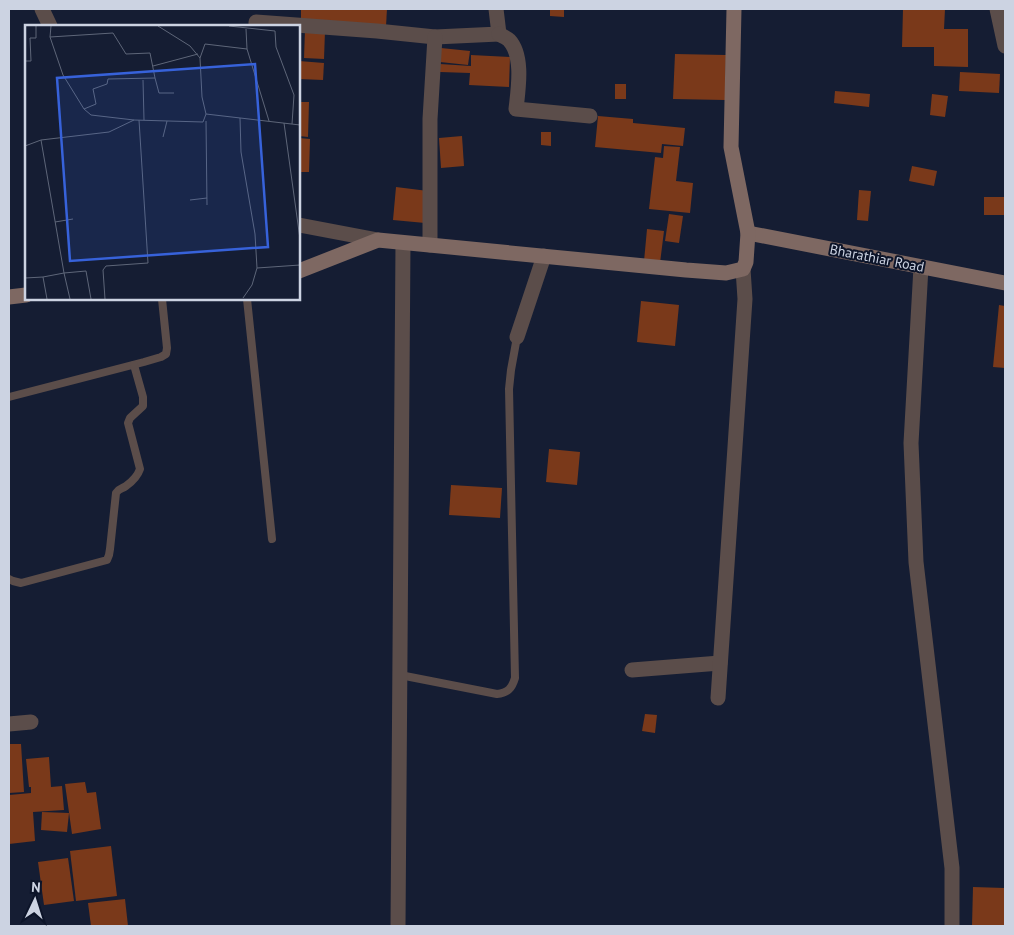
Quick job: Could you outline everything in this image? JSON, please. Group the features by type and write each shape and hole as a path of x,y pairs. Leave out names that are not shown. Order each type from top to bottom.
{"street":[{"path":"42,9 50,25"},
{"path":"496,9 499,34"},
{"path":"718,698 745,299 743,269 746,262 748,233 730,147 734,9"},
{"path":"998,9 1005,46"},
{"path":"256,25 256,22 296,25"},
{"path":"300,25 435,37 499,34 509,40 516,52 519,73 516,109 590,116"},
{"path":"430,245 430,119 435,37"},
{"path":"300,225 378,240 686,270 726,273 743,269"},
{"name":"Bharathiar Road","path":"748,233 1005,283"},
{"path":"300,271 378,240"},
{"path":"398,926 403,242"},
{"path":"518,337 544,256"},
{"path":"921,267 910,444 916,562 952,868 952,926"},
{"path":"9,297 25,295"},
{"path":"632,670 720,663"},
{"path":"9,724 31,722"}],"lane":[{"path":"9,398 134,365 166,354 162,300"},
{"path":"247,300 272,539"},
{"path":"400,675 497,694 509,690 513,684 515,678 508,390 510,370 518,337"},
{"path":"9,579 13,582 21,583 107,560 110,549 116,493 135,478 140,469 128,423 130,418 143,406 143,397 134,365"}],"building":[{"path":"301,9 387,9 386,26 301,22"},
{"path":"550,9 564,9 564,17 550,16"},
{"path":"903,9 945,9 944,29 968,29 968,67 934,66 934,47 902,47"},
{"path":"305,30 325,31 324,59 304,58"},
{"path":"441,48 470,51 468,65 440,62"},
{"path":"675,54 726,55 725,100 673,99"},
{"path":"471,55 510,57 509,87 469,85 470,73 440,72 440,64 471,66"},
{"path":"300,61 324,63 323,80 300,79"},
{"path":"960,72 1000,74 999,93 959,91"},
{"path":"615,84 626,84 626,99 615,99"},
{"path":"835,91 870,94 869,107 834,103"},
{"path":"932,94 948,96 945,117 930,115"},
{"path":"300,102 309,102 308,137 300,136"},
{"path":"598,116 633,119 633,123 685,128 683,146 662,144 661,153 595,147"},
{"path":"541,132 551,132 551,146 541,145"},
{"path":"462,136 464,166 441,168 439,138"},
{"path":"300,138 310,139 309,172 300,172"},
{"path":"664,146 680,147 676,181 693,183 690,213 649,209 655,157 663,158"},
{"path":"912,166 937,171 934,186 909,181"},
{"path":"396,187 428,191 425,223 393,220"},
{"path":"859,190 871,191 868,221 857,220"},
{"path":"984,197 1005,197 1005,215 984,215"},
{"path":"669,214 683,216 679,243 665,241"},
{"path":"647,229 664,231 660,263 644,261"},
{"path":"641,301 679,305 675,346 637,342"},
{"path":"999,305 1005,306 1005,368 993,367"},
{"path":"549,449 580,452 577,485 546,482"},
{"path":"451,485 502,488 500,518 449,515"},
{"path":"645,714 657,715 655,733 642,731"},
{"path":"9,744 21,744 24,792 9,793"},
{"path":"49,757 51,787 62,786 64,810 33,812 35,841 9,844 9,795 31,793 26,759"},
{"path":"85,782 87,793 96,792 101,829 72,834 65,784"},
{"path":"42,812 69,813 67,832 41,830"},
{"path":"111,846 117,896 76,901 70,851"},
{"path":"68,858 74,901 44,905 38,862"},
{"path":"973,887 1005,888 1005,926 972,926"},
{"path":"125,899 128,926 91,926 88,903"}]}
